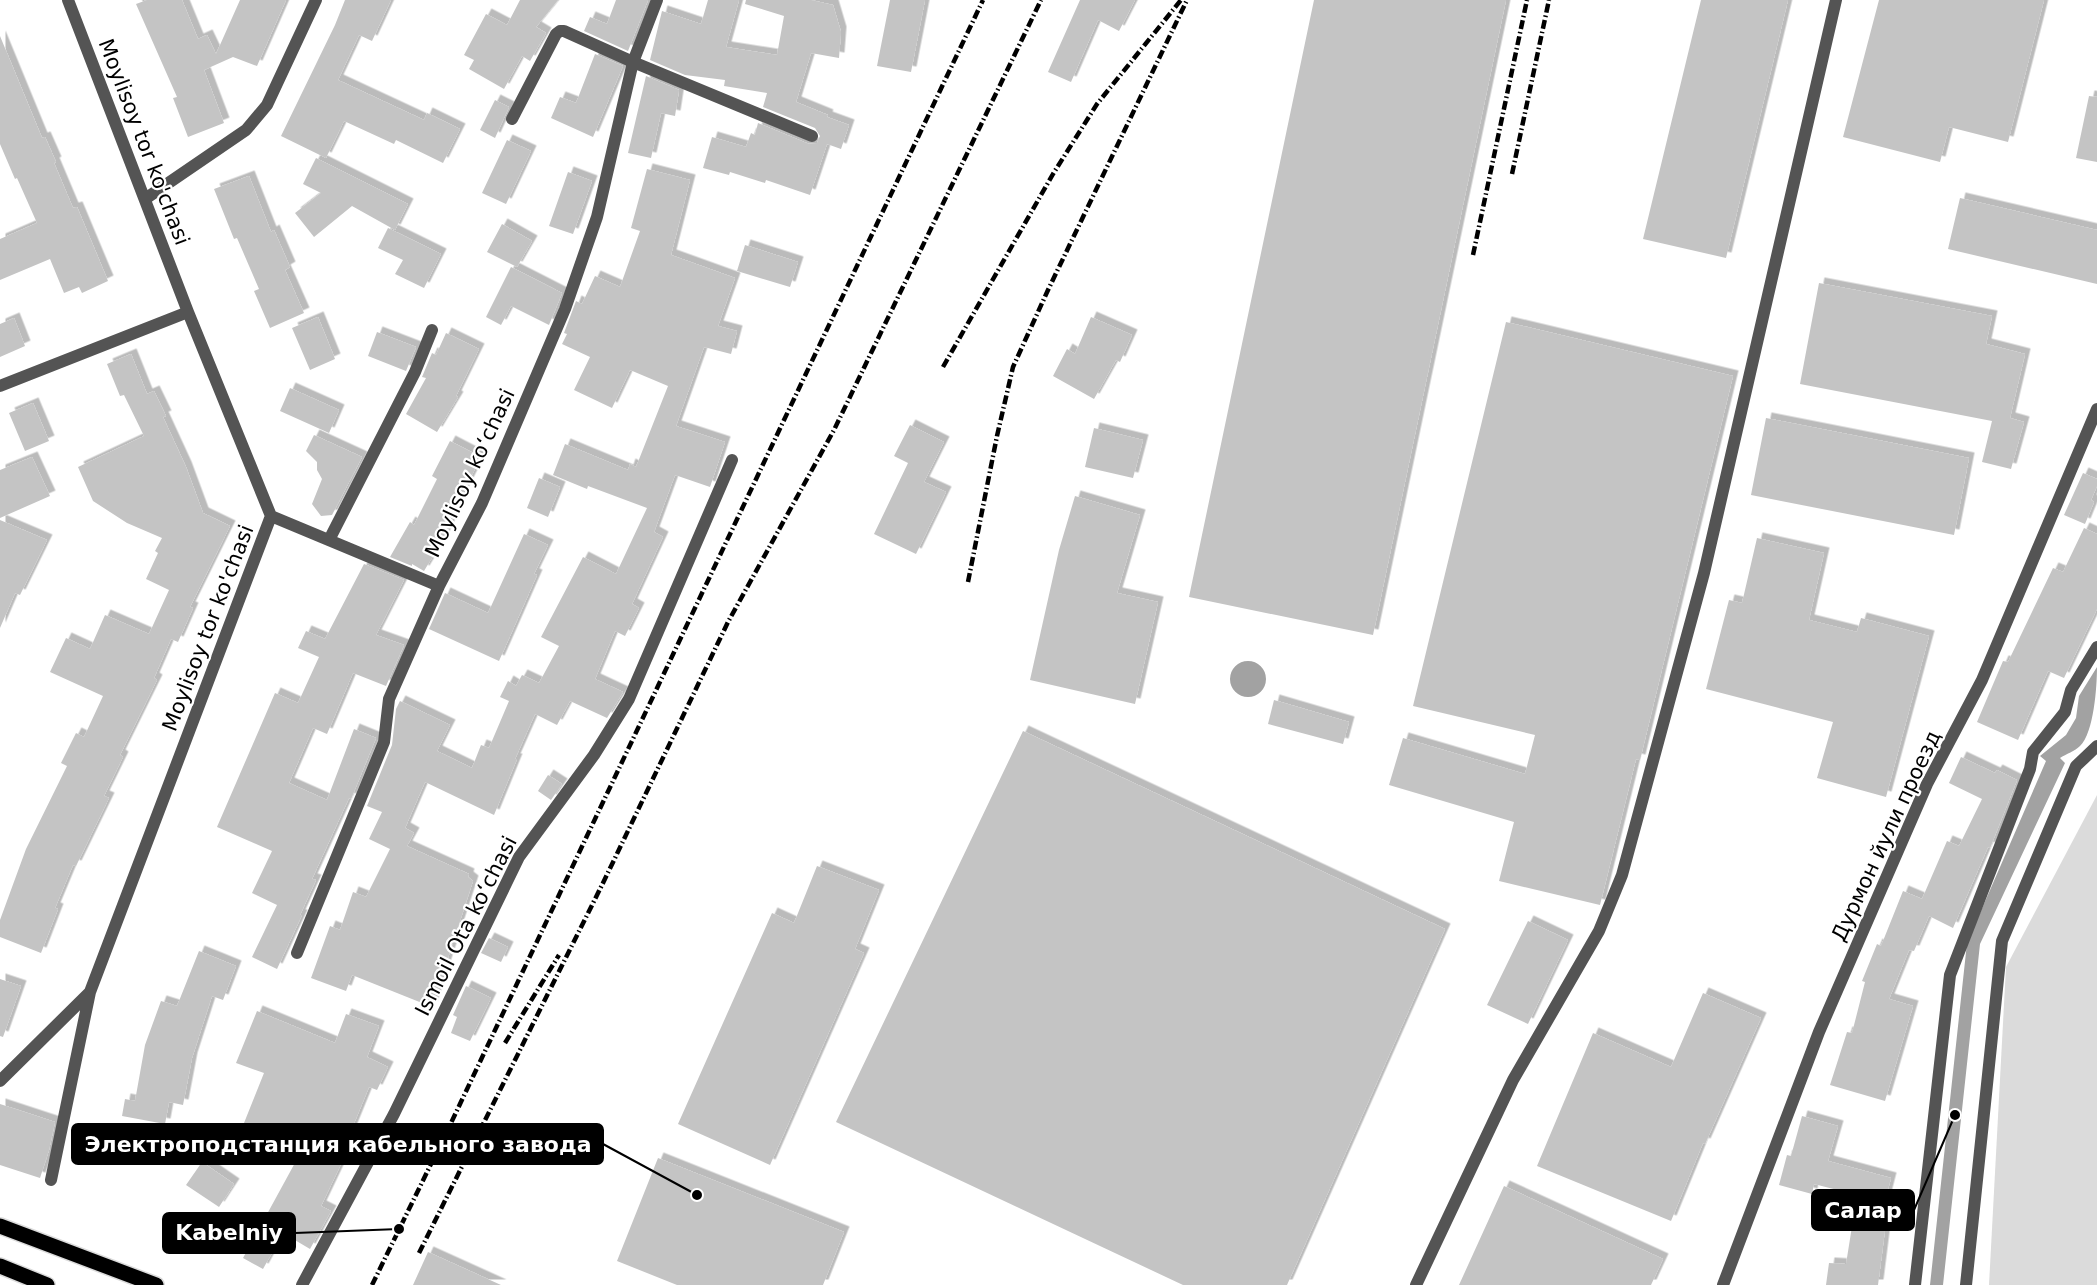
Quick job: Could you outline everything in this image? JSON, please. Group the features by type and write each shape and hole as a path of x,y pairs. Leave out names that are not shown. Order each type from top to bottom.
{"main road":[{"path":"0,1226 156,1285"},
{"path":"0,1266 47,1285"}],"street":[{"name":"Moylisoy tor ko'chasi","path":"51,1180 90,992 271,516 188,312 68,0"},
{"path":"145,199 246,130 267,105 316,0"},
{"name":"Moylisoy koʻchasi","path":"297,953 384,742 389,699 439,586 482,503 565,309 597,218 633,62 657,0"},
{"path":"1416,1285 1514,1080 1599,931 1622,875 1704,573 1836,0"},
{"path":"512,119 556,34 564,31 812,136"},
{"path":"0,386 188,312"},
{"path":"329,540 415,372 432,330"},
{"name":"Дурмон йули проезд","path":"1723,1285 1819,1032 1927,784 1982,680 2097,409"},
{"name":"Ismoil Ota koʻchasi","path":"302,1285 393,1114 519,856 594,755 630,699 732,460"},
{"path":"271,516 439,586"},
{"path":"1915,1285 1950,975 2030,769 2033,752 2065,712 2071,690 2097,647"},
{"path":"1966,1285 2002,941 2076,766 2097,746"},
{"path":"0,1081 90,992"}],"shaded area":[{"path":"1248,661 1260,667 1266,679 1260,691 1248,697 1236,691 1230,679 1236,667"},
{"path":"2097,667 2094,709 2089,731 2080,746 2060,758 2065,763 1980,944 1943,1285 1930,1285 1967,943 2046,761 2040,756 2066,735 2076,718 2079,696"},
{"path":"2097,795 2097,1285 1989,1285 2006,967"}],"building":[{"path":"147,0 182,0 198,39 207,35 216,54 240,0 286,0 257,66 233,57 204,70 224,123 188,137 173,98 177,97 136,4"},
{"path":"345,0 391,0 372,41 359,35 338,80 424,120 427,113 460,129 443,163 396,140 394,144 344,121 326,158 281,136"},
{"path":"520,0 558,0 536,27 546,33 530,61 522,56 504,89 469,69 474,60 464,55 486,14 507,25"},
{"path":"616,0 648,0 628,51 584,31 590,17 607,24"},
{"path":"708,0 739,0 726,47 777,55 784,16 745,4 746,0 811,0 833,5 841,32 839,58 811,53 796,102 849,125 841,149 827,144 810,195 766,180 765,183 730,172 729,175 703,168 712,137 746,147 751,133 755,135 758,123 809,144 817,143 820,136 815,128 763,107 767,93 724,86 725,80 685,75 650,60 662,11 701,24"},
{"path":"890,0 925,0 911,72 877,66"},
{"path":"1080,0 1135,0 1119,31 1098,20 1071,82 1048,72"},
{"path":"1314,0 1506,0 1373,635 1189,597"},
{"path":"1701,0 1788,0 1726,258 1643,239"},
{"path":"1879,0 2044,0 2008,142 1949,127 1940,162 1843,137"},
{"path":"0,36 42,138 45,137 73,208 77,207 108,281 82,293 79,287 64,293 50,259 0,280 0,239 37,223 0,144"},
{"path":"595,54 623,66 593,137 551,118 560,97 576,103"},
{"path":"646,76 679,90 675,116 661,113 651,158 628,153"},
{"path":"2089,96 2097,97 2097,162 2076,158"},
{"path":"495,100 509,107 495,138 480,130"},
{"path":"507,140 531,151 506,204 482,193"},
{"path":"316,158 408,204 395,230 352,206 314,237 295,213 321,193 303,184"},
{"path":"647,169 690,180 671,255 735,278 718,326 737,331 731,354 704,347 676,426 725,442 710,487 675,475 654,532 663,537 632,604 639,608 625,636 615,631 595,679 623,692 607,718 570,701 557,725 535,714 494,815 425,782 405,828 414,833 407,846 469,874 468,877 473,881 432,1007 352,975 346,991 311,978 330,926 340,930 353,892 366,897 390,849 369,839 382,812 367,806 392,745 396,709 400,701 450,725 437,751 472,768 481,745 489,748 509,701 500,697 508,681 516,686 522,675 539,683 559,646 541,637 583,557 616,574 647,508 588,486 587,489 553,475 565,444 628,470 630,464 636,467 668,386 630,370 612,408 574,390 590,357 562,344 576,301 582,304 595,276 620,287 640,231 631,228"},
{"path":"568,172 592,181 573,234 549,226"},
{"path":"249,176 271,232 274,230 290,267 285,270 304,313 270,328 254,291 259,289 237,238 234,239 214,189"},
{"path":"1960,198 2097,230 2097,284 1948,249"},
{"path":"502,224 532,241 517,267 487,252"},
{"path":"388,228 441,254 424,288 395,274 403,260 378,248"},
{"path":"745,245 798,262 790,287 737,271"},
{"path":"511,267 562,293 549,325 511,306 501,325 486,317"},
{"path":"1819,283 1992,316 1986,344 2025,354 2010,418 2024,422 2011,469 1982,462 1992,421 1800,384"},
{"path":"318,317 335,359 310,370 292,328"},
{"path":"1091,317 1132,335 1120,362 1116,360 1094,399 1053,376 1067,349 1075,354"},
{"path":"14,318 25,346 0,357 0,324"},
{"path":"1506,322 1733,376 1640,760 1636,759 1600,905 1499,881 1514,822 1389,785 1403,738 1525,774 1535,735 1413,706"},
{"path":"377,332 416,347 406,371 368,356"},
{"path":"446,333 479,349 456,396 458,397 437,432 406,414 426,378 422,377 432,353 436,355"},
{"path":"131,354 147,394 154,391 166,416 163,417 186,467 203,513 230,526 190,607 193,608 178,642 171,639 154,678 157,680 120,755 123,757 104,796 109,798 76,866 73,865 55,908 58,909 41,953 0,937 0,920 26,849 67,766 61,763 76,733 84,737 103,696 50,672 66,638 90,649 105,615 149,634 169,590 146,579 162,538 127,523 93,501 78,467 144,436 124,395 120,396 107,364"},
{"path":"290,388 339,410 329,433 280,411"},
{"path":"33,403 49,441 25,451 9,413"},
{"path":"1766,418 1969,458 1954,535 1751,495"},
{"path":"910,425 944,442 924,482 946,492 916,554 874,534 908,463 894,456"},
{"path":"1094,428 1143,440 1133,478 1085,467"},
{"path":"314,435 362,457 332,515 321,516 312,504 322,479 317,470 317,462 306,451"},
{"path":"450,441 481,457 442,541 424,571 412,564 412,566 390,557 410,522 414,525 437,479 432,476"},
{"path":"32,457 50,496 0,518 0,470"},
{"path":"2083,473 2097,479 2097,486 2091,500 2094,502 2085,524 2064,515"},
{"path":"539,478 560,487 548,517 527,508"},
{"path":"1075,496 1140,515 1117,593 1158,602 1135,704 1030,680 1059,550"},
{"path":"0,520 47,540 20,595 15,593 0,628"},
{"path":"2084,528 2097,534 2097,609 2064,678 2048,671 2018,740 1977,722 2003,661 2008,662 2053,568 2063,572"},
{"path":"524,534 548,545 499,661 429,629 445,593 488,613"},
{"path":"1757,538 1824,553 1809,620 1857,632 1861,618 1929,636 1886,797 1817,778 1833,722 1706,689 1729,600 1742,603"},
{"path":"364,564 404,580 376,635 404,645 386,686 353,673 327,734 313,728 289,783 327,800 354,729 376,738 351,799 349,798 312,879 316,880 277,969 252,957 277,905 252,893 272,851 217,827 275,693 298,703 319,657 298,648 306,631 325,639"},
{"path":"1274,700 1349,722 1343,744 1268,724"},
{"path":"1023,731 1445,929 1287,1285 1183,1285 836,1122"},
{"path":"1961,757 1995,773 1997,770 2017,780 1990,848 1988,847 1953,928 1929,916 1914,951 1909,950 1889,999 1913,1006 1885,1101 1830,1085 1847,1032 1852,1033 1865,982 1862,981 1877,944 1881,946 1903,891 1922,899 1947,841 1959,846 1982,799 1949,783"},
{"path":"548,775 562,784 551,800 538,791"},
{"path":"817,866 879,890 855,949 864,953 770,1165 678,1124 772,913 794,923"},
{"path":"1528,921 1568,940 1528,1024 1487,1005"},
{"path":"489,938 508,947 501,962 481,953"},
{"path":"199,951 236,966 223,1000 212,996 192,1058 183,1105 169,1102 165,1124 122,1116 125,1099 135,1101 145,1045 161,1001 177,1006"},
{"path":"0,979 21,986 3,1037 0,1036"},
{"path":"466,986 491,998 470,1041 451,1033 457,1017 453,1015"},
{"path":"1703,993 1761,1018 1705,1144 1703,1143 1671,1221 1537,1166 1593,1033 1671,1067"},
{"path":"257,1011 335,1043 346,1014 379,1026 367,1057 388,1067 377,1090 369,1087 339,1160 342,1162 321,1206 331,1211 310,1249 283,1233 263,1269 243,1258 296,1161 238,1138 264,1073 236,1063"},
{"path":"0,1104 55,1122 40,1178 0,1165"},
{"path":"1802,1116 1838,1126 1828,1161 1891,1178 1878,1228 1885,1230 1878,1285 1826,1285 1829,1263 1846,1264 1857,1195 1814,1184 1812,1194 1779,1185 1787,1155 1791,1156"},
{"path":"658,1158 844,1232 823,1285 677,1285 617,1261"},
{"path":"202,1162 234,1184 219,1207 186,1185"},
{"path":"1504,1186 1663,1259 1651,1285 1459,1285"},
{"path":"428,1252 501,1285 413,1285"}],"railway":[{"path":"372,1285 983,0"},
{"path":"419,1253 603,883 728,622 834,430 1041,0"},
{"path":"943,367 1053,174 1097,104 1181,0"},
{"path":"968,582 1013,367 1187,0"},
{"path":"1473,255 1527,0"},
{"path":"1512,174 1549,0"},
{"path":"505,1043 559,955"}],"place":[{"name":"Салар","path":"1955,1115"},
{"name":"Электроподстанция кабельного завода","path":"697,1195"},
{"name":"Kabelniy","path":"399,1229"}]}
